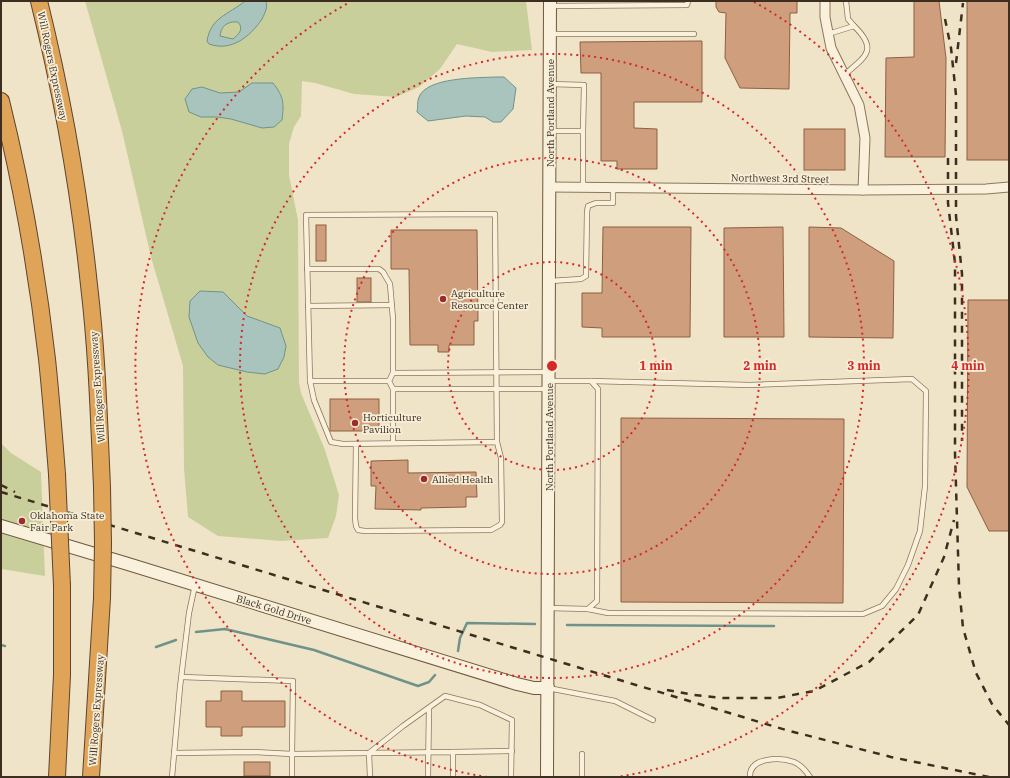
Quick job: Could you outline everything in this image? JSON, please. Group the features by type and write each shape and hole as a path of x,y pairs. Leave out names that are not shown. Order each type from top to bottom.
{"highway":[{"name":"Will Rogers Expressway","path":"39,1 66,125 88,277 96,359 102,488 102,598 91,777"},
{"path":"1,101 21,190 38,286 47,359 57,474 62,586 62,675 57,777"}],"main road":[{"name":"North Portland Avenue","path":"547,777 549,608 550,4"},
{"name":"Black Gold Drive","path":"1,526 517,684 534,688 548,688"}],"street":[{"path":"825,1 825,17 831,48 859,105 865,138 863,190"},
{"name":"Northwest 3rd Street","path":"550,186 863,190 986,189 1009,187"}],"lane":[{"path":"550,4 582,3 687,5 688,1"},
{"path":"844,75 864,59 868,46 864,36 848,18 846,1"},
{"path":"828,34 854,26"},
{"path":"550,34 694,34"},
{"path":"550,84 584,85 582,187"},
{"path":"550,131 583,131"},
{"path":"550,281 580,280 586,276 588,206 596,203 613,203 613,187"},
{"path":"356,444 356,526 358,530 491,530 502,522 501,458 497,442 495,214 306,215 310,381 314,400 331,442 343,444 497,442"},
{"path":"307,269 379,269 386,276 390,284 393,319 392,373 388,381"},
{"path":"308,306 392,305"},
{"path":"392,373 496,372 549,381"},
{"path":"393,389 496,388 549,381 750,385 912,379 926,391 925,486 920,531 908,565 896,589 882,606 863,614 608,614 588,609 549,608"},
{"path":"310,381 388,381"},
{"path":"388,381 393,389 393,444"},
{"path":"588,609 597,601 598,389 591,381"},
{"path":"172,777 189,614 195,585"},
{"path":"182,677 293,681 292,777"},
{"path":"548,688 615,701 653,720"},
{"path":"369,754 403,726 445,696 480,705 512,720 512,777"},
{"path":"428,708 428,777"},
{"path":"174,754 253,752 292,754 512,752"},
{"path":"453,752 453,777"},
{"path":"369,754 370,777"},
{"path":"582,754 582,777"},
{"path":"750,777 751,769 757,763 764,761 787,760 795,762 805,770 810,777"}],"green space":[{"path":"85,1 526,1 532,50 492,52 457,44 440,69 419,87 396,97 354,94 315,83 302,81 301,116 294,127 289,144 289,175 298,220 299,382 301,393 325,450 339,495 336,516 328,538 281,541 218,536 188,517 184,469 183,366 151,257 122,131"},
{"name":"Oklahoma State Fair Park","path":"1,443 11,453 41,472 45,576 1,569"}],"water":[{"path":"245,1 266,1 267,6 262,19 246,37 225,46 209,44 207,41 209,33 216,21","holes":["232,22 238,22 241,29 233,39 220,36 225,25"]},
{"path":"504,77 516,88 513,109 501,122 493,122 485,117 466,116 428,121 417,112 419,97 424,90 432,86 442,82 465,78"},
{"path":"252,83 273,83 281,96 283,105 282,120 274,127 262,128 231,119 201,117 189,112 185,99 192,89 202,87 220,93 239,92"},
{"path":"200,291 223,292 247,316 280,328 286,346 284,357 278,369 265,374 247,372 218,365 208,357 198,343 189,317 190,301"}],"building":[{"path":"716,1 797,1 797,13 790,13 789,89 740,88 725,58 726,13 719,12 716,7"},
{"path":"914,1 939,1 946,58 945,157 885,157 886,58 914,57"},
{"path":"967,1 1009,1 1009,160 967,160"},
{"path":"702,41 702,102 634,102 634,128 657,129 657,169 617,169 617,161 601,161 601,73 581,73 580,42"},
{"path":"804,129 845,129 845,170 804,170"},
{"path":"316,225 326,225 326,261 316,261"},
{"path":"603,227 691,227 690,337 602,337 602,328 582,327 582,293 602,293"},
{"path":"783,227 784,337 724,337 724,228"},
{"path":"809,227 841,228 894,261 893,338 809,337"},
{"path":"391,230 477,230 478,321 474,321 474,345 449,345 449,352 438,352 438,345 410,345 409,269 391,269"},
{"path":"357,278 371,278 371,302 357,302"},
{"path":"968,300 1009,300 1009,531 989,531 967,487"},
{"name":"Horticulture Pavilion","path":"330,399 379,399 379,431 330,431"},
{"path":"621,418 844,419 843,603 621,602"},
{"name":"Allied Health","path":"408,460 408,473 476,472 477,497 466,497 466,507 421,508 421,510 375,509 376,486 371,486 371,461"},
{"path":"221,691 242,691 242,701 285,701 285,727 242,727 242,736 221,736 221,727 206,727 206,701 221,701"},
{"path":"244,762 270,762 270,776 244,776"}],"waterway":[{"path":"458,651 460,638 467,623 535,624"},
{"path":"567,625 774,626"},
{"path":"196,632 225,629 314,650 418,686 429,682 435,675"},
{"path":"156,647 176,640"},
{"path":"1,645 5,646"}],"railway":[{"path":"956,63 963,3"},
{"path":"945,19 951,48 956,95 956,216 962,274 962,441"},
{"path":"948,158 948,203 955,263 955,453 959,586 963,628 976,673 992,704 1009,725"},
{"path":"1,485 15,492"},
{"path":"1,492 786,730 891,757 989,777"},
{"path":"667,690 723,698 777,698 814,691 869,662 918,615 944,557 954,520"}],"place":[{"name":"Agriculture Resource Center","path":"443,299"},
{"name":"Horticulture Pavilion","path":"355,423"},
{"name":"Allied Health","path":"424,479"},
{"name":"Oklahoma State Fair Park","path":"22,521"}]}
